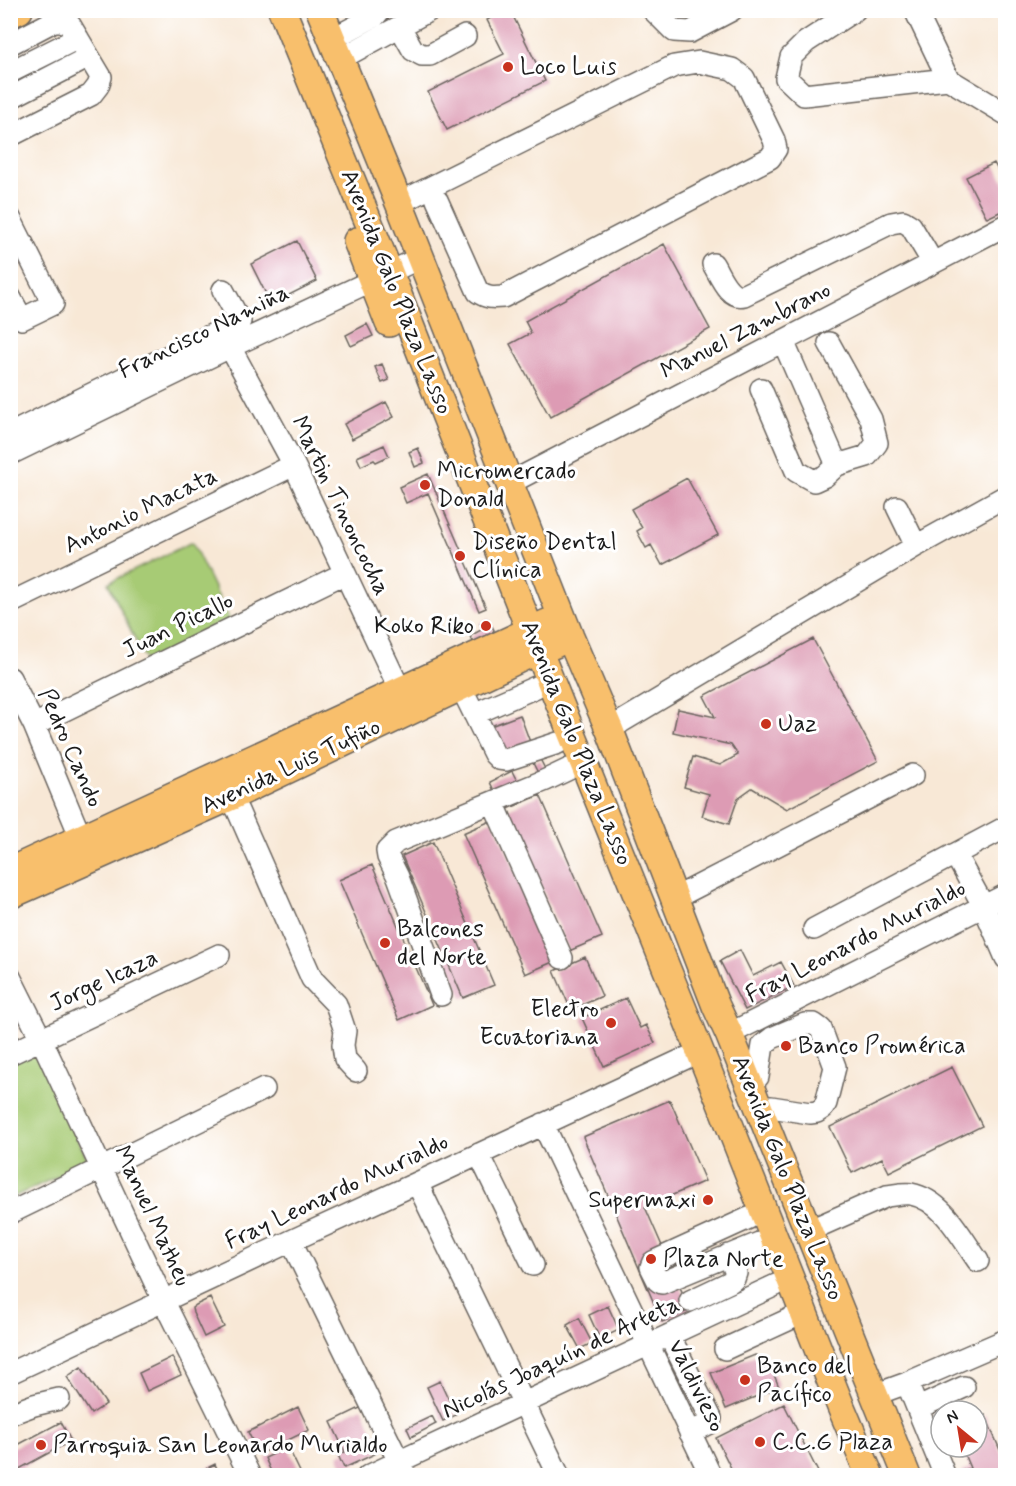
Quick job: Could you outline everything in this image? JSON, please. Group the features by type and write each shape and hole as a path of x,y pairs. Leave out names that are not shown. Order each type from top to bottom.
{"main road":[{"path":"10,14 19,10"},
{"name":"Avenida Galo Plaza Lasso","path":"268,10 396,269 510,483 542,637 536,687 854,1476"},
{"name":"Avenida Galo Plaza Lasso","path":"282,10 396,269 542,637 720,1101 870,1476"},
{"name":"Avenida Galo Plaza Lasso","path":"300,10 396,269 542,637 609,786 674,942 884,1476"},
{"name":"Avenida Galo Plaza Lasso","path":"320,10 399,203 396,269"},
{"name":"Avenida Galo Plaza Lasso","path":"542,637 610,731 716,1006 754,1095 906,1476"},
{"name":"Avenida Luis Tufiño","path":"10,871 57,861 230,797 461,687 542,637"},
{"name":"Avenida Luis Tufiño","path":"10,895 57,861 81,838 400,690 542,637"}],"street":[{"path":"336,49 380,10"},
{"path":"336,49 400,27 430,10"},
{"path":"653,10 674,31 690,32 732,10"},
{"path":"855,10 806,42 791,57 786,78 804,95 948,79"},
{"path":"915,10 948,79 1005,114"},
{"path":"10,44 54,21 62,21 70,25 101,77 91,95 10,136"},
{"path":"400,27 413,50 422,55 430,55 465,36"},
{"path":"10,72 78,38"},
{"path":"10,99 89,57"},
{"path":"399,203 674,66 691,63 699,62 732,69 744,78 774,140 776,149 770,158 503,297 485,297 478,292 437,200"},
{"path":"10,218 53,304 22,319 10,297"},
{"path":"713,264 731,293 738,297 891,223 903,221 911,226 933,262"},
{"name":"Manuel Zambrano","path":"510,483 1005,225"},
{"name":"Francisco Namiña","path":"10,454 396,269"},
{"path":"10,434 240,321 224,290"},
{"path":"783,341 837,465"},
{"path":"761,389 796,471 814,481 825,476 837,465 867,456 877,443 871,419 829,343"},
{"name":"Martin Tinoncocha","path":"230,347 294,465 400,690"},
{"name":"Antonio Macata","path":"10,603 294,465"},
{"path":"610,731 621,722 916,546 1005,496"},
{"path":"897,507 916,546"},
{"name":"Juan Picallo","path":"34,725 345,573"},
{"name":"Pedro Cando","path":"10,678 34,725 81,838"},
{"path":"461,687 494,754 499,759 506,760 558,743"},
{"path":"474,714 536,687"},
{"path":"441,995 387,851 396,842 569,769"},
{"path":"675,898 913,775"},
{"path":"230,797 312,980 336,1004 345,1031 343,1045 345,1059 356,1071"},
{"path":"493,802 562,958"},
{"path":"814,929 1005,827"},
{"path":"955,854 984,907 1005,958"},
{"name":"Fray Leonardo Murialdo","path":"729,1034 1005,895"},
{"name":"Jorge Icaza","path":"10,1054 219,955"},
{"name":"Manuel Matheu","path":"10,977 164,1302 250,1476"},
{"name":"Fray Leonardo Murialdo","path":"10,1373 686,1058"},
{"path":"10,1213 264,1089"},
{"name":"Valdivieso","path":"543,1124 711,1476"},
{"path":"479,1154 533,1265"},
{"path":"417,1183 559,1476"},
{"path":"808,1231 888,1196 910,1194 932,1203 940,1210 978,1261"},
{"path":"749,1218 657,1260 651,1267 658,1281 662,1283 759,1243"},
{"path":"291,1241 402,1468"},
{"path":"690,1301 734,1279 736,1273 728,1256"},
{"name":"Nicolás Joaquín de Arteta","path":"368,1476 402,1468 524,1404 776,1285"},
{"path":"724,1349 790,1319"},
{"path":"669,1335 711,1418 710,1423 690,1433"},
{"path":"874,1395 1005,1340"},
{"path":"907,1383 945,1476"},
{"path":"918,1408 964,1388"},
{"path":"10,1414 34,1404 59,1399"}],"green space":[{"path":"192,542 234,629 150,670 108,583"},
{"path":"35,1051 89,1162 11,1198 10,1062"}],"building":[{"name":"Loco Luis","path":"505,10 510,10 545,81 447,130 428,92 504,54 487,20"},
{"path":"994,163 1006,185 1006,209 987,218 966,177"},
{"path":"297,241 317,281 271,304 251,264"},
{"path":"664,244 710,329 550,417 510,344 531,333 525,321"},
{"path":"367,324 373,336 351,346 346,335"},
{"path":"382,364 389,380 382,383 375,367"},
{"path":"386,402 394,417 352,439 344,424"},
{"path":"384,445 389,456 361,466 357,457"},
{"path":"418,448 424,463 415,467 409,452"},
{"path":"428,474 486,608 479,611 428,493 406,503 399,487"},
{"path":"687,478 718,535 662,565 651,545 646,548 637,531 642,528 631,509"},
{"path":"488,619 494,630 491,635 474,643 470,636 483,629 480,623"},
{"name":"Uaz","path":"813,639 878,761 787,809 752,788 738,798 729,824 702,816 709,794 684,787 693,757 720,765 738,755 731,745 673,732 678,709 715,717 704,696"},
{"path":"520,715 530,742 498,754 488,727"},
{"path":"540,759 545,769 538,773 533,763"},
{"path":"512,771 519,785 496,795 490,782"},
{"name":"Balcones del Norte","path":"540,795 602,937 569,951 508,809"},
{"name":"Balcones del Norte","path":"493,820 555,961 525,974 463,833"},
{"name":"Balcones del Norte","path":"433,842 494,985 463,998 402,856"},
{"name":"Balcones del Norte","path":"372,865 432,1005 399,1020 339,880"},
{"path":"740,950 753,976 781,962 794,986 745,1010 720,961"},
{"path":"585,957 602,996 571,1010 554,971"},
{"path":"626,998 640,1028 646,1025 655,1043 604,1066 582,1018"},
{"path":"952,1067 982,1126 889,1172 882,1158 852,1173 830,1127"},
{"name":"Plaza Norte","path":"670,1100 705,1181 645,1207 690,1310 662,1322 583,1137"},
{"path":"210,1298 224,1327 204,1337 192,1308"},
{"path":"608,1306 619,1330 600,1339 589,1315"},
{"path":"579,1318 592,1343 580,1349 567,1325"},
{"name":"Banco del Pacífico","path":"755,1355 768,1360 779,1387 726,1409 711,1373"},
{"path":"172,1357 181,1375 147,1391 139,1373"},
{"path":"81,1367 106,1404 91,1414 67,1377"},
{"path":"440,1381 456,1415 443,1421 427,1387"},
{"path":"481,1394 485,1403 480,1405 476,1397"},
{"name":"C.C.G Plaza","path":"784,1404 820,1476 735,1476 716,1438"},
{"path":"298,1407 309,1430 259,1454 248,1432"},
{"path":"362,1407 380,1445 377,1453 344,1468 338,1455 345,1452 331,1422"},
{"path":"432,1416 436,1424 411,1437 407,1428"},
{"name":"Parroquia San Leonardo Murialdo","path":"61,1422 71,1441 10,1474 10,1449"},
{"path":"989,1424 1006,1464 1006,1476 964,1476 962,1471 970,1468 966,1459 989,1459"},
{"path":"288,1447 302,1476 273,1476 265,1458"},
{"path":"215,1464 220,1476 196,1476 195,1474"}],"place":[{"name":"Loco Luis","path":"508,67"},
{"name":"Micromercado Donald","path":"425,485"},
{"name":"Diseño Dental Clínica","path":"460,556"},
{"name":"Koko Riko","path":"486,626"},
{"name":"Uaz","path":"766,724"},
{"name":"Balcones del Norte","path":"385,943"},
{"name":"Electro Ecuatoriana","path":"611,1023"},
{"name":"Banco Promérica","path":"786,1046"},
{"name":"Supermaxi","path":"708,1200"},
{"name":"Plaza Norte","path":"651,1259"},
{"name":"Banco del Pacífico","path":"745,1380"},
{"name":"C.C.G Plaza","path":"760,1442"},
{"name":"Parroquia San Leonardo Murialdo","path":"41,1445"}]}
